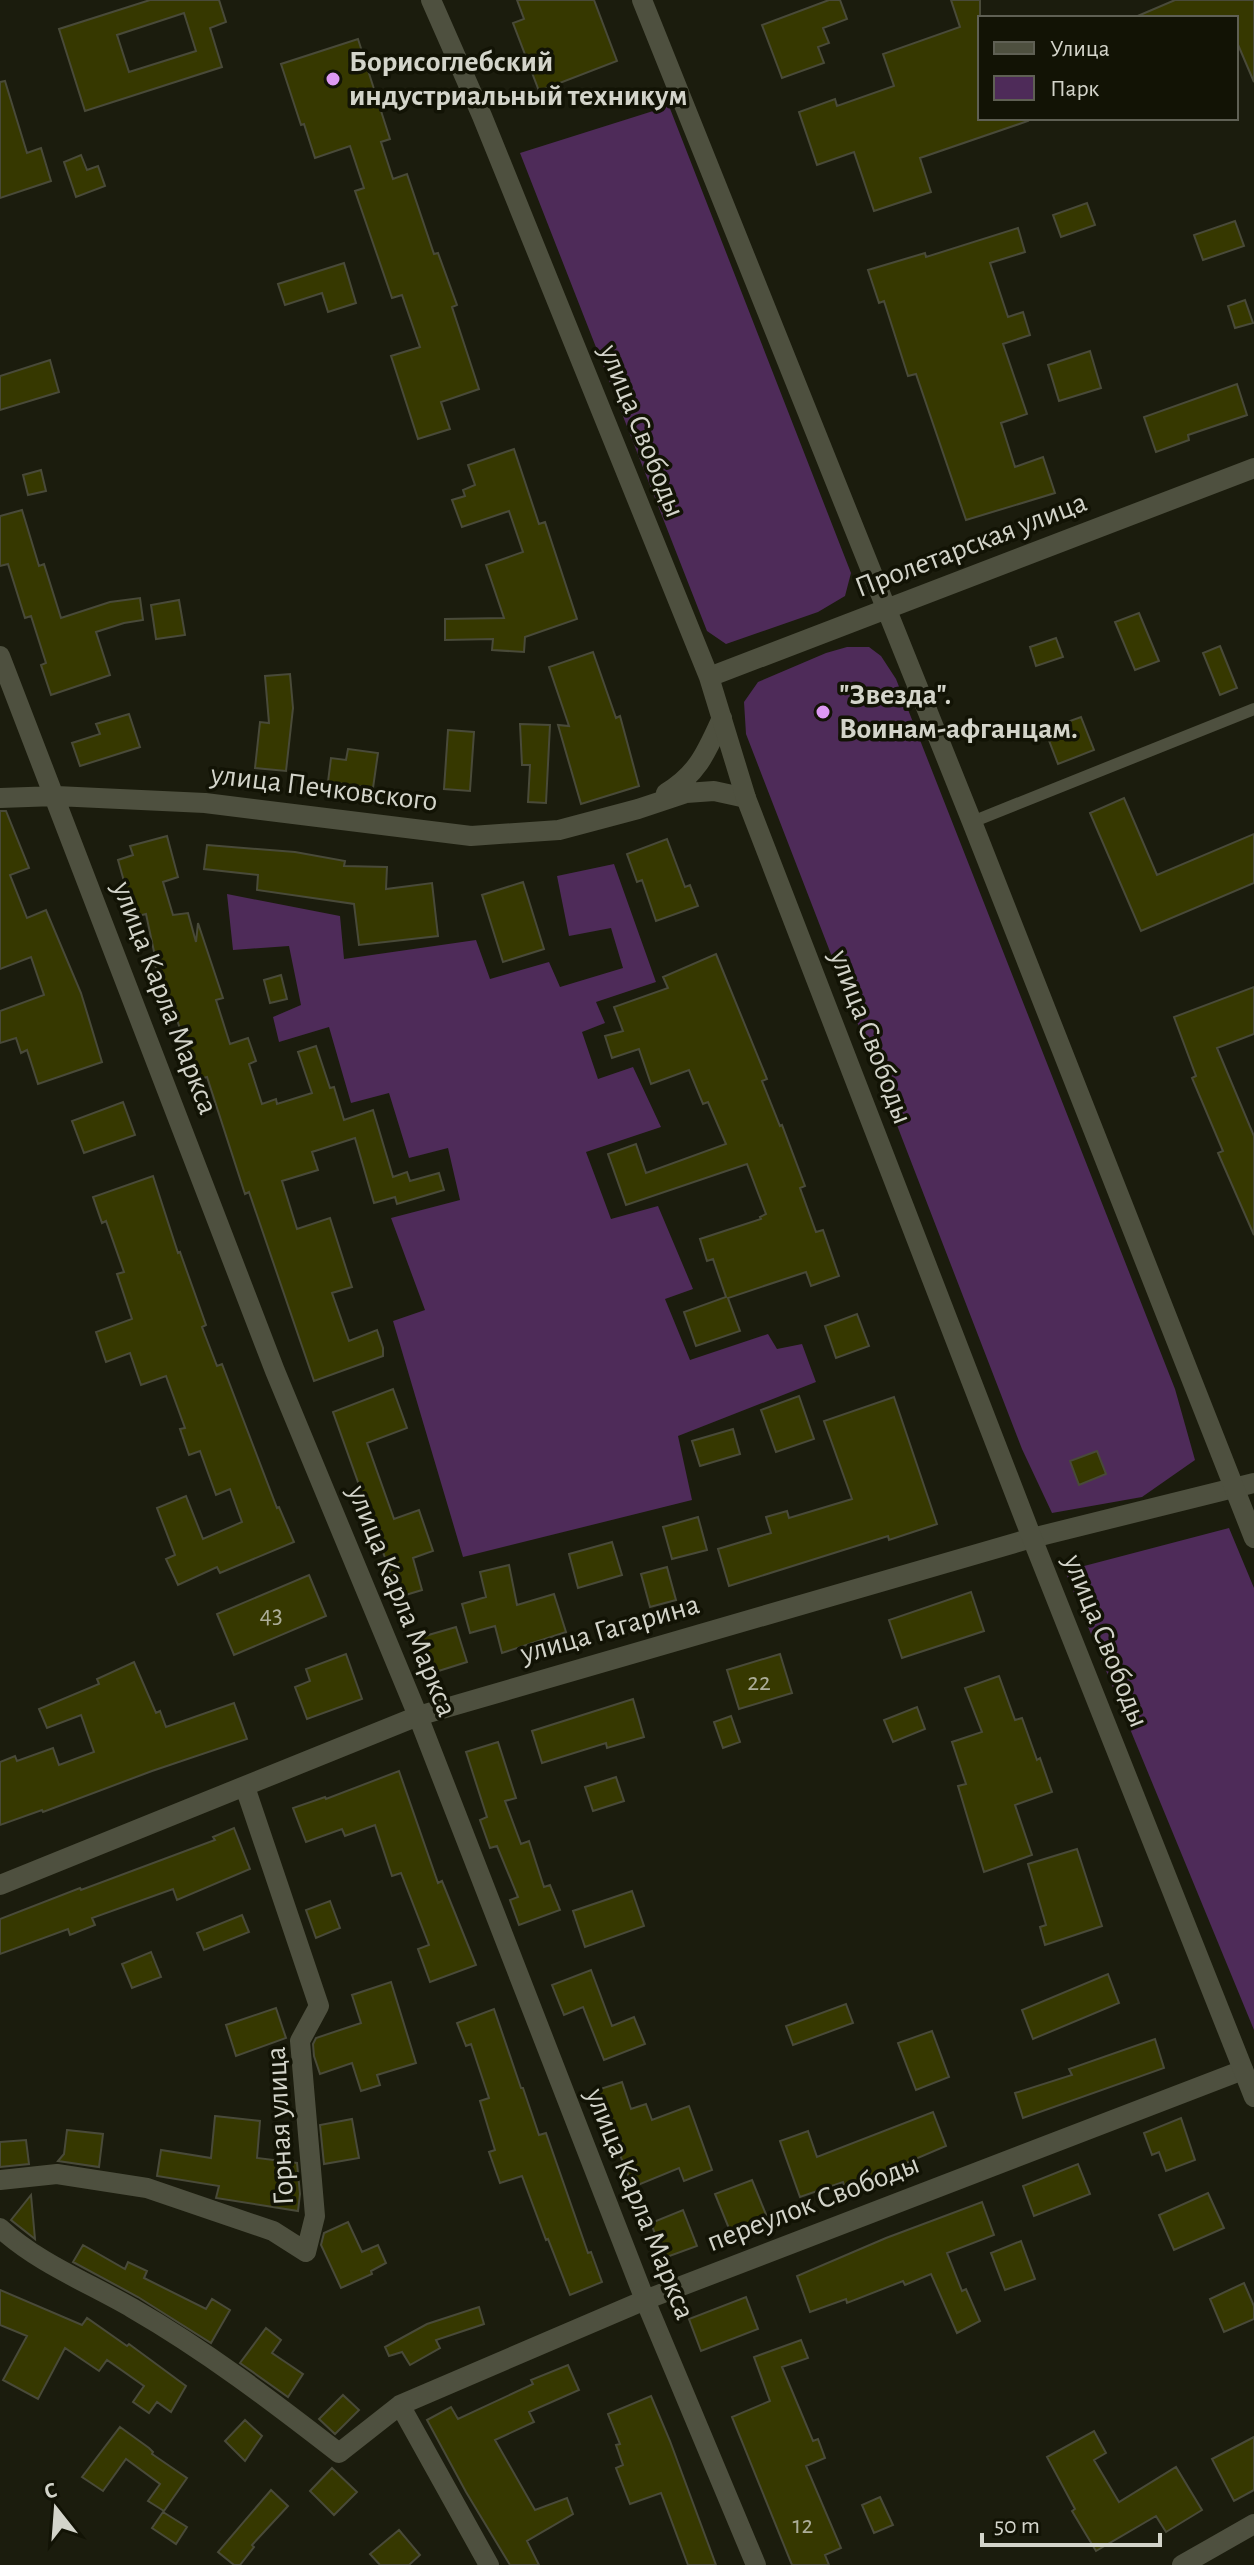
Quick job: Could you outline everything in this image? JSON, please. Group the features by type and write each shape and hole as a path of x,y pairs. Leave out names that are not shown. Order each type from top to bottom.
{"street":[{"name":"улица Свободы","path":"431,0 482,116 709,677 746,798 1032,1538 1254,2097"},
{"path":"642,0 886,610 1244,1486 1254,1538"},
{"name":"Пролетарская улица","path":"709,677 1254,468"},
{"name":"улица Карла Маркса","path":"0,656 275,1371 418,1716 645,2300 756,2565"},
{"path":"638,809 685,782 702,761 722,718"},
{"path":"638,809 686,793 714,791 746,798"},
{"name":"улица Печковского","path":"0,798 56,796 205,803 471,836 559,830 638,809"},
{"name":"улица Гагарина","path":"0,1885 418,1716 1032,1538 1244,1486"},
{"name":"Горная улица","path":"0,2180 57,2174 147,2188 273,2231 306,2252 315,2216 300,2041 319,2006 245,1787"},
{"name":"переулок Свободы","path":"0,2228 43,2260 132,2308 217,2361 339,2453 400,2405 645,2300 1243,2070"},
{"path":"400,2405 489,2565"},
{"path":"1182,2565 1254,2524"}],"lane":[{"path":"972,822 1254,709"}],"green space":[{"path":"669,106 851,573 845,596 818,612 726,644 707,631 520,153"},
{"path":"847,647 869,647 881,656 896,679 1175,1389 1195,1460 1142,1497 1052,1513 1022,1449 746,734 744,702 758,682"},
{"path":"614,864 656,982 596,1002 605,1023 582,1032 598,1079 633,1067 661,1127 586,1152 611,1219 658,1206 693,1289 665,1299 690,1360 768,1334 777,1349 802,1344 816,1382 678,1436 692,1500 463,1557 393,1321 425,1310 391,1218 460,1200 448,1148 409,1158 389,1093 351,1103 329,1027 279,1042 273,1017 301,1005 289,946 233,950 227,894 340,916 344,959 476,940 490,979 549,962 560,987 623,968 611,928 569,936 557,876"},
{"path":"1229,1528 1254,1588 1254,2030 1065,1571"}],"building":[{"path":"150,0 219,0 226,22 210,28 222,67 85,111 59,29","holes":["184,13 196,51 129,72 117,35"]},
{"path":"517,0 594,0 617,61 539,91 513,23 524,19"},
{"path":"829,0 840,0 847,19 823,28 829,43 818,47 824,63 782,78 762,25"},
{"path":"951,0 980,0 978,120 1028,121 920,158 931,192 874,211 854,152 817,165 799,112 835,99 837,106 894,86 883,54 960,27"},
{"path":"1175,0 1254,0 1254,82 1238,45 1238,16 1138,16"},
{"path":"358,39 390,139 381,142 393,179 407,174 434,254 438,253 457,305 452,307 479,389 441,402 450,429 418,439 391,356 420,347 402,295 392,298 355,191 364,188 350,146 315,158 281,64"},
{"path":"5,81 27,153 41,148 51,181 0,198 0,82"},
{"path":"81,155 87,170 98,166 105,186 76,197 64,162"},
{"path":"1087,203 1095,225 1061,237 1053,215"},
{"path":"1235,221 1244,246 1203,260 1194,235"},
{"path":"1018,228 1025,252 990,263 1008,317 1023,312 1030,335 1003,344 1027,414 1001,423 1015,467 1043,457 1055,493 966,520 916,374 908,376 884,301 879,303 868,270 925,253 926,257"},
{"path":"344,263 356,303 328,312 322,293 285,305 278,284"},
{"path":"1245,300 1253,323 1235,328 1228,306"},
{"path":"1090,351 1101,388 1059,401 1048,365"},
{"path":"50,360 59,392 0,410 0,376"},
{"path":"1237,384 1247,415 1188,435 1189,440 1156,452 1144,417"},
{"path":"514,449 539,524 545,522 577,619 525,637 524,652 492,650 493,639 445,640 445,619 504,618 486,565 523,552 509,511 462,527 452,500 465,496 463,490 475,485 468,465"},
{"path":"41,470 46,491 28,495 23,475"},
{"path":"22,510 39,566 44,564 61,618 110,602 140,598 143,620 96,632 110,675 51,695 41,665 46,663 31,616 25,618 8,564 0,566 0,516"},
{"path":"179,600 185,635 156,639 151,605"},
{"path":"1139,613 1159,661 1135,670 1115,622"},
{"path":"1056,638 1063,657 1036,666 1030,647"},
{"path":"1220,646 1237,688 1220,695 1203,653"},
{"path":"593,652 616,718 620,716 639,786 581,804 558,725 569,726 549,667"},
{"path":"290,674 293,708 286,771 255,768 260,722 269,723 265,676"},
{"path":"129,714 140,747 80,766 72,743 100,734 96,724"},
{"path":"1081,717 1094,750 1058,764 1045,730"},
{"path":"520,724 550,725 546,803 528,802 530,765 522,765"},
{"path":"448,730 474,732 470,791 444,789"},
{"path":"348,749 378,753 373,788 328,782 331,758 346,760"},
{"path":"1124,798 1157,875 1254,834 1254,883 1141,931 1090,813"},
{"path":"0,811 6,811 29,868 10,875 27,918 46,910 81,993 102,1062 38,1084 27,1050 21,1053 16,1038 0,1043 0,1011 44,995 31,957 0,969"},
{"path":"167,836 178,877 163,882 173,915 188,913 196,942 198,923 223,998 216,1000 230,1044 248,1038 256,1061 249,1064 262,1104 276,1099 277,1104 312,1093 298,1052 316,1046 344,1120 373,1110 393,1177 407,1172 410,1181 439,1173 444,1190 397,1204 395,1197 374,1203 355,1138 312,1152 318,1170 282,1181 297,1229 330,1218 352,1287 332,1293 349,1341 377,1330 383,1348 383,1356 314,1381 249,1192 245,1194 207,1077 196,1080 175,1013 172,1014 154,962 146,914 134,917 118,860 133,855 130,846"},
{"path":"667,839 685,887 690,885 698,906 656,921 642,880 637,882 627,854"},
{"path":"207,845 295,852 345,861 344,866 387,867 386,889 432,883 438,936 359,945 354,904 257,890 258,875 204,869"},
{"path":"523,882 544,949 503,962 482,895"},
{"path":"716,954 767,1079 762,1081 805,1186 800,1188 816,1232 823,1230 839,1276 811,1286 806,1272 728,1298 740,1331 696,1346 684,1312 726,1297 713,1259 707,1261 700,1239 761,1219 766,1214 747,1164 626,1205 608,1154 636,1144 646,1173 726,1144 708,1102 703,1104 689,1070 651,1084 639,1049 612,1058 605,1036 623,1031 614,1007 668,988 663,977"},
{"path":"281,975 287,999 270,1003 264,980"},
{"path":"1254,987 1254,1034 1217,1048 1254,1136 1254,1235 1218,1153 1223,1151 1192,1078 1196,1076 1174,1017"},
{"path":"123,1102 135,1135 84,1153 72,1121"},
{"path":"153,1176 206,1325 202,1327 217,1366 222,1364 277,1508 294,1542 220,1573 217,1567 178,1585 166,1559 175,1555 157,1508 186,1496 203,1539 242,1522 230,1489 216,1495 200,1451 189,1455 180,1429 185,1428 166,1376 141,1385 130,1353 106,1362 96,1332 132,1319 117,1274 124,1272 106,1221 102,1223 93,1197"},
{"path":"857,1314 869,1346 836,1358 825,1326"},
{"path":"393,1389 407,1428 367,1443 394,1519 419,1510 433,1551 413,1558 422,1590 399,1597 333,1412"},
{"path":"799,1396 814,1439 776,1452 761,1410"},
{"path":"894,1397 937,1524 889,1540 888,1536 729,1586 718,1549 771,1533 766,1517 787,1511 789,1518 852,1499 824,1421"},
{"path":"733,1429 740,1454 700,1466 692,1441"},
{"path":"1097,1451 1106,1474 1079,1485 1070,1461"},
{"path":"698,1517 707,1550 672,1559 663,1527"},
{"path":"612,1542 622,1575 578,1588 569,1554"},
{"path":"509,1565 517,1605 554,1594 566,1632 502,1653 495,1626 470,1633 462,1604 486,1597 480,1572"},
{"path":"667,1567 676,1600 650,1607 641,1574"},
{"path":"309,1575 326,1616 234,1655 217,1614"},
{"path":"971,1592 984,1631 902,1658 889,1620"},
{"path":"456,1627 467,1662 429,1674 418,1638"},
{"path":"346,1654 362,1699 307,1719 295,1687 310,1681 306,1669"},
{"path":"780,1654 792,1693 739,1709 727,1670"},
{"path":"134,1662 156,1713 160,1711 166,1727 234,1703 247,1739 0,1825 0,1762 15,1756 17,1761 53,1748 59,1765 94,1752 81,1715 47,1728 39,1709 99,1684 97,1679"},
{"path":"999,1676 1015,1720 1022,1718 1052,1792 1015,1805 1032,1855 984,1872 958,1786 966,1784 952,1742 982,1732 965,1688"},
{"path":"633,1699 644,1737 607,1748 606,1743 542,1763 532,1731"},
{"path":"917,1707 925,1729 893,1742 884,1720"},
{"path":"731,1716 740,1742 723,1748 714,1722"},
{"path":"498,1742 516,1798 505,1801 521,1844 529,1841 544,1887 550,1885 560,1910 519,1925 510,1900 518,1897 497,1846 490,1848 480,1820 487,1817 466,1752"},
{"path":"399,1771 438,1883 442,1881 476,1965 430,1982 418,1949 429,1945 401,1873 392,1876 375,1825 345,1836 342,1829 306,1842 293,1808"},
{"path":"616,1777 624,1801 593,1811 585,1787"},
{"path":"234,1828 250,1869 177,1900 173,1889 92,1918 95,1925 70,1935 68,1929 0,1954 0,1919 215,1840 213,1837"},
{"path":"1077,1849 1102,1926 1045,1945 1040,1927 1046,1925 1028,1864"},
{"path":"632,1891 644,1926 585,1947 573,1911"},
{"path":"330,1901 340,1928 316,1938 306,1910"},
{"path":"242,1915 249,1932 204,1950 197,1933"},
{"path":"151,1952 161,1977 132,1988 122,1964"},
{"path":"591,1970 612,2026 634,2017 645,2044 604,2060 583,2007 564,2015 552,1985"},
{"path":"1108,1974 1119,2003 1033,2039 1022,2010"},
{"path":"391,1982 416,2063 377,2075 380,2085 361,2091 352,2063 320,2074 314,2056 316,2038 361,2023 352,1995"},
{"path":"846,2004 853,2023 793,2045 786,2026"},
{"path":"276,2008 286,2038 236,2056 226,2025"},
{"path":"494,2009 539,2135 546,2133 588,2253 591,2252 602,2282 570,2295 522,2176 500,2183 489,2152 495,2150 480,2101 489,2098 471,2044 466,2046 457,2023"},
{"path":"932,2031 949,2077 916,2090 898,2043"},
{"path":"1155,2039 1164,2068 1023,2118 1015,2093 1072,2075 1069,2069"},
{"path":"622,2082 631,2109 646,2104 652,2120 689,2106 712,2170 684,2181 679,2168 633,2187 594,2091"},
{"path":"933,2112 946,2146 845,2189 843,2182 800,2197 780,2141 808,2131 817,2157"},
{"path":"215,2116 260,2121 257,2158 297,2163 298,2211 216,2198 219,2186 157,2176 161,2150 211,2158"},
{"path":"1181,2118 1195,2160 1166,2171 1159,2152 1152,2155 1144,2133"},
{"path":"352,2119 359,2158 324,2164 320,2125"},
{"path":"67,2130 103,2134 99,2167 58,2161 64,2154"},
{"path":"26,2140 29,2164 0,2167 0,2142"},
{"path":"1078,2164 1090,2194 1034,2216 1023,2186"},
{"path":"752,2180 767,2217 730,2231 715,2194"},
{"path":"1208,2193 1224,2228 1174,2250 1159,2215"},
{"path":"31,2195 35,2239 11,2220"},
{"path":"982,2202 994,2235 947,2253 962,2291 966,2289 980,2321 957,2333 931,2274 905,2285 903,2281 847,2303 846,2299 810,2312 797,2276"},
{"path":"683,2210 697,2246 664,2258 651,2223"},
{"path":"348,2222 362,2252 378,2245 386,2263 371,2271 372,2274 341,2288 321,2245 324,2233"},
{"path":"1021,2241 1035,2279 1005,2290 991,2253"},
{"path":"83,2245 125,2269 128,2262 147,2271 144,2278 206,2309 212,2299 230,2310 211,2343 138,2297 73,2262"},
{"path":"1244,2283 1254,2306 1254,2319 1224,2332 1210,2299"},
{"path":"0,2290 82,2325 87,2318 127,2346 129,2344 186,2386 171,2412 157,2402 149,2413 133,2402 144,2386 107,2360 99,2371 65,2348 38,2399 3,2380 27,2336 0,2325"},
{"path":"746,2297 758,2329 701,2351 689,2319"},
{"path":"479,2307 484,2324 436,2340 440,2348 410,2365 402,2352 389,2356 385,2347 427,2324"},
{"path":"266,2328 281,2340 272,2353 303,2374 288,2397 240,2363"},
{"path":"801,2340 808,2358 782,2367 813,2441 818,2439 825,2458 806,2466 841,2548 825,2555 829,2565 792,2565 732,2417 770,2401 754,2357"},
{"path":"568,2365 579,2390 529,2412 534,2422 495,2440 535,2510 567,2498 573,2514 527,2541 539,2565 510,2565 427,2420 451,2407 458,2419 533,2384 531,2380"},
{"path":"343,2395 359,2410 335,2434 319,2419"},
{"path":"651,2396 716,2565 688,2565 661,2493 630,2504 616,2468 623,2465 616,2445 620,2444 608,2414"},
{"path":"245,2420 262,2436 245,2461 225,2441"},
{"path":"120,2427 187,2478 164,2511 148,2501 160,2484 126,2459 103,2491 82,2477"},
{"path":"1094,2431 1106,2453 1094,2460 1119,2502 1176,2467 1202,2510 1166,2532 1156,2516 1096,2551 1072,2511 1075,2509 1047,2457"},
{"path":"1254,2437 1254,2490 1234,2501 1212,2459"},
{"path":"332,2468 357,2492 334,2515 310,2491"},
{"path":"271,2490 288,2506 252,2545 254,2547 240,2565 234,2565 218,2552"},
{"path":"880,2497 893,2525 874,2533 862,2505"},
{"path":"163,2512 187,2527 176,2544 152,2528"},
{"path":"399,2530 420,2555 409,2565 380,2565 370,2554"}],"place":[{"name":"Борисоглебский индустриальный техникум","path":"333,79"},
{"name":"\"Звезда\". Воинам-афганцам.","path":"823,712"}]}
